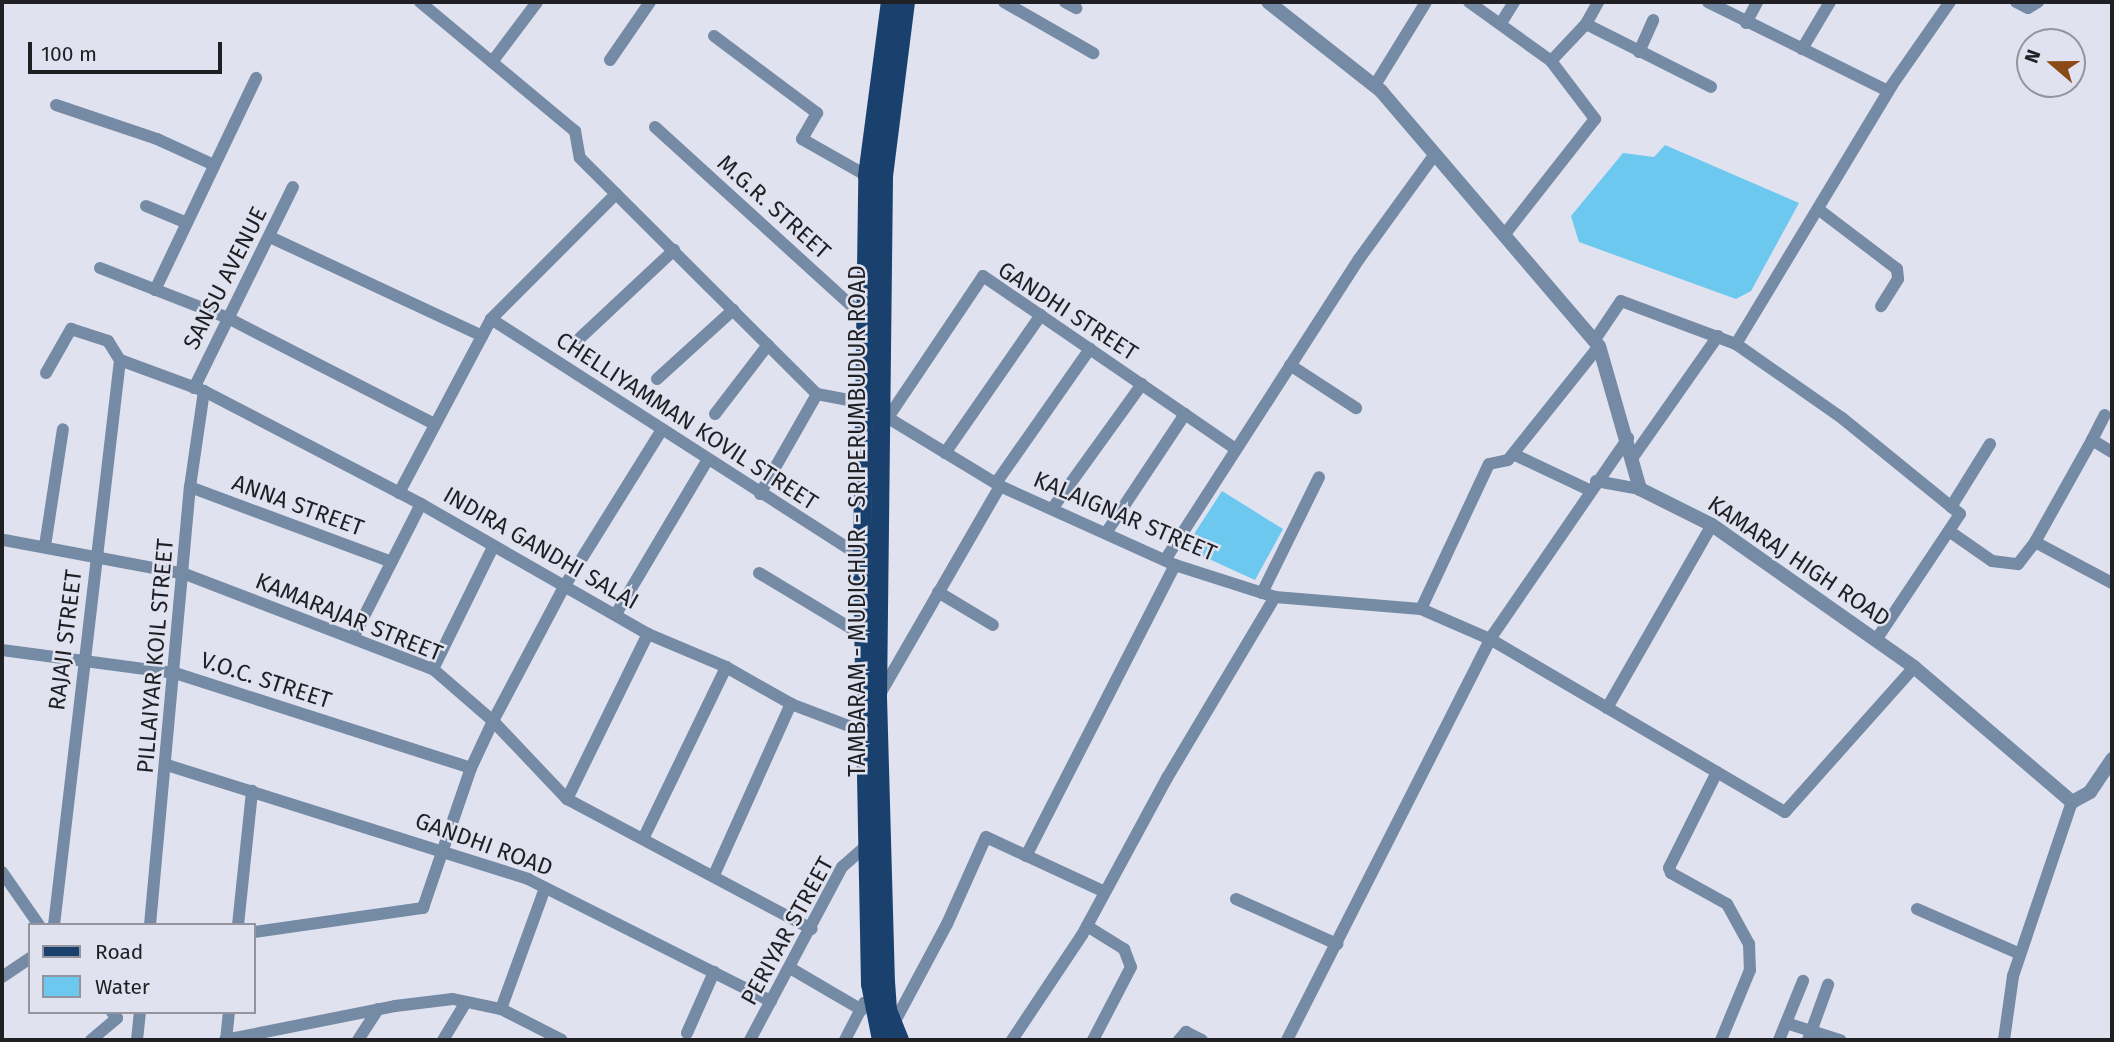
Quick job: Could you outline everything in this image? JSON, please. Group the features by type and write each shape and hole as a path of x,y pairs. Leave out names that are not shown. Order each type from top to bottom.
{"main road":[{"name":"TAMBARAM - MUDICHUR - SRIPERUMBUDUR ROAD","path":"881,1040 870,984 874,845 862,557 867,176 890,2"},
{"name":"TAMBARAM - MUDICHUR - SRIPERUMBUDUR ROAD","path":"871,732 878,698 884,416 884,176 906,2"},
{"path":"864,403 884,416"},
{"name":"TAMBARAM - MUDICHUR - SRIPERUMBUDUR ROAD","path":"874,845 886,983 896,1033"}],"street":[{"path":"421,2 575,131 580,158 817,394 864,403"},
{"path":"492,62 537,2"},
{"path":"610,60 650,2"},
{"path":"1004,2 1093,52"},
{"path":"1270,2 1375,85 1596,344 1628,438 1640,489 1593,486 1513,454"},
{"path":"1375,85 1426,2"},
{"path":"1469,2 1551,61 1595,119 1504,234"},
{"path":"1501,23 1514,2"},
{"path":"1551,61 1586,24 1598,2"},
{"path":"1708,2 1888,91"},
{"path":"1746,23 1757,2"},
{"path":"1802,49 1830,2"},
{"path":"1736,344 1888,91 1950,2"},
{"path":"2016,2 2028,8 2038,2"},
{"path":"1639,51 1653,20"},
{"path":"1586,24 1711,87"},
{"path":"715,36 817,113 802,139 867,176"},
{"path":"155,290 256,78"},
{"path":"56,105 157,139 214,165"},
{"name":"M.G.R. STREET","path":"655,127 865,318"},
{"path":"1027,856 1170,562 1236,449 1290,365 1359,259 1435,154"},
{"name":"SANSU AVENUE","path":"199,389 226,317 270,237 293,187"},
{"path":"399,493 491,319 616,194"},
{"path":"145,206 187,223"},
{"path":"1818,209 1897,269 1898,279 1881,306"},
{"path":"270,237 482,336"},
{"path":"580,338 674,250"},
{"path":"100,268 226,317 434,424"},
{"name":"GANDHI STREET","path":"884,416 983,276 1236,449"},
{"path":"1421,609 1489,464 1508,460 1513,454 1596,344 1621,301 1736,344 1842,418 1960,514 1876,640"},
{"path":"657,379 733,310"},
{"path":"945,453 1041,315"},
{"name":"CHELLIYAMMAN KOVIL STREET","path":"491,319 707,461 862,557"},
{"path":"46,373 71,329 108,341 120,360"},
{"path":"1633,457 1718,336"},
{"path":"715,414 768,345"},
{"path":"878,698 998,484 1090,349"},
{"name":"INDIRA GANDHI SALAI","path":"120,360 199,389 421,504 648,634 726,667 791,704 871,732"},
{"name":"RAJAJI STREET","path":"54,923 120,360"},
{"path":"1290,365 1356,408"},
{"path":"1052,509 1142,384"},
{"name":"PILLAIYAR KOIL STREET","path":"150,923 185,574 199,389"},
{"path":"760,494 817,394"},
{"path":"1107,533 1185,414"},
{"path":"1949,531 1992,561 2018,564 2035,542 2105,415"},
{"name":"KALAIGNAR STREET","path":"884,416 998,484 1170,562 1268,595 1421,609 1490,639 1785,812 1914,667"},
{"path":"46,546 64,429"},
{"path":"256,932 418,910 427,900 441,849 471,768 493,721 564,587 661,431"},
{"path":"1287,1040 1490,639 1628,438"},
{"path":"2092,440 2112,452"},
{"path":"1951,507 1990,444"},
{"path":"615,614 707,461"},
{"path":"1012,1040 1087,926 1268,595 1319,477"},
{"name":"ANNA STREET","path":"190,487 392,562"},
{"name":"KAMARAJ HIGH ROAD","path":"1640,489 1712,525 1914,667 2072,802"},
{"path":"354,638 421,504"},
{"path":"1607,708 1712,525"},
{"name":"KAMARAJAR STREET","path":"4,540 97,554 185,574 433,669 493,721 567,799 644,837 812,929"},
{"path":"2035,542 2108,580 2112,565"},
{"path":"433,669 494,547"},
{"path":"759,573 864,636"},
{"path":"937,592 993,625"},
{"path":"567,799 648,634"},
{"name":"V.O.C. STREET","path":"2,650 175,673 471,768"},
{"path":"644,837 726,667"},
{"path":"714,875 791,704"},
{"path":"2004,1040 2020,954 2072,802 2090,792 2112,759"},
{"name":"GANDHI ROAD","path":"167,765 441,849 545,888 771,1001"},
{"path":"1717,772 1669,868 1671,873 1727,904 1749,944 1750,970 1721,1040"},
{"path":"238,923 252,791"},
{"path":"896,1033 986,837 1105,892"},
{"name":"PERIYAR STREET","path":"750,1040 812,929 842,867 874,845"},
{"path":"4,882 37,923"},
{"path":"501,1009 545,888"},
{"path":"1236,900 1337,943"},
{"path":"1917,909 2020,954"},
{"path":"1087,926 1124,949 1131,967 1093,1040"},
{"path":"2,977 28,959"},
{"path":"790,968 862,1010"},
{"path":"687,1032 714,972"},
{"path":"1779,1040 1802,981"},
{"path":"845,1040 862,1010 870,984"},
{"path":"1810,1035 1828,985"},
{"path":"229,1014 225,1040 265,1037 378,1010 453,999 501,1009 562,1040"},
{"path":"443,1040 466,1002"},
{"path":"358,1040 378,1010"},
{"path":"137,1040 140,1014"},
{"path":"91,1040 114,1015"},
{"path":"1786,1023 1810,1035 1840,1040"},
{"path":"1180,1040 1186,1032 1202,1040"}],"water":[{"path":"1665,145 1799,203 1751,291 1736,299 1579,242 1571,216 1623,153 1654,157"},
{"path":"1222,491 1283,529 1255,580 1185,548"}]}
